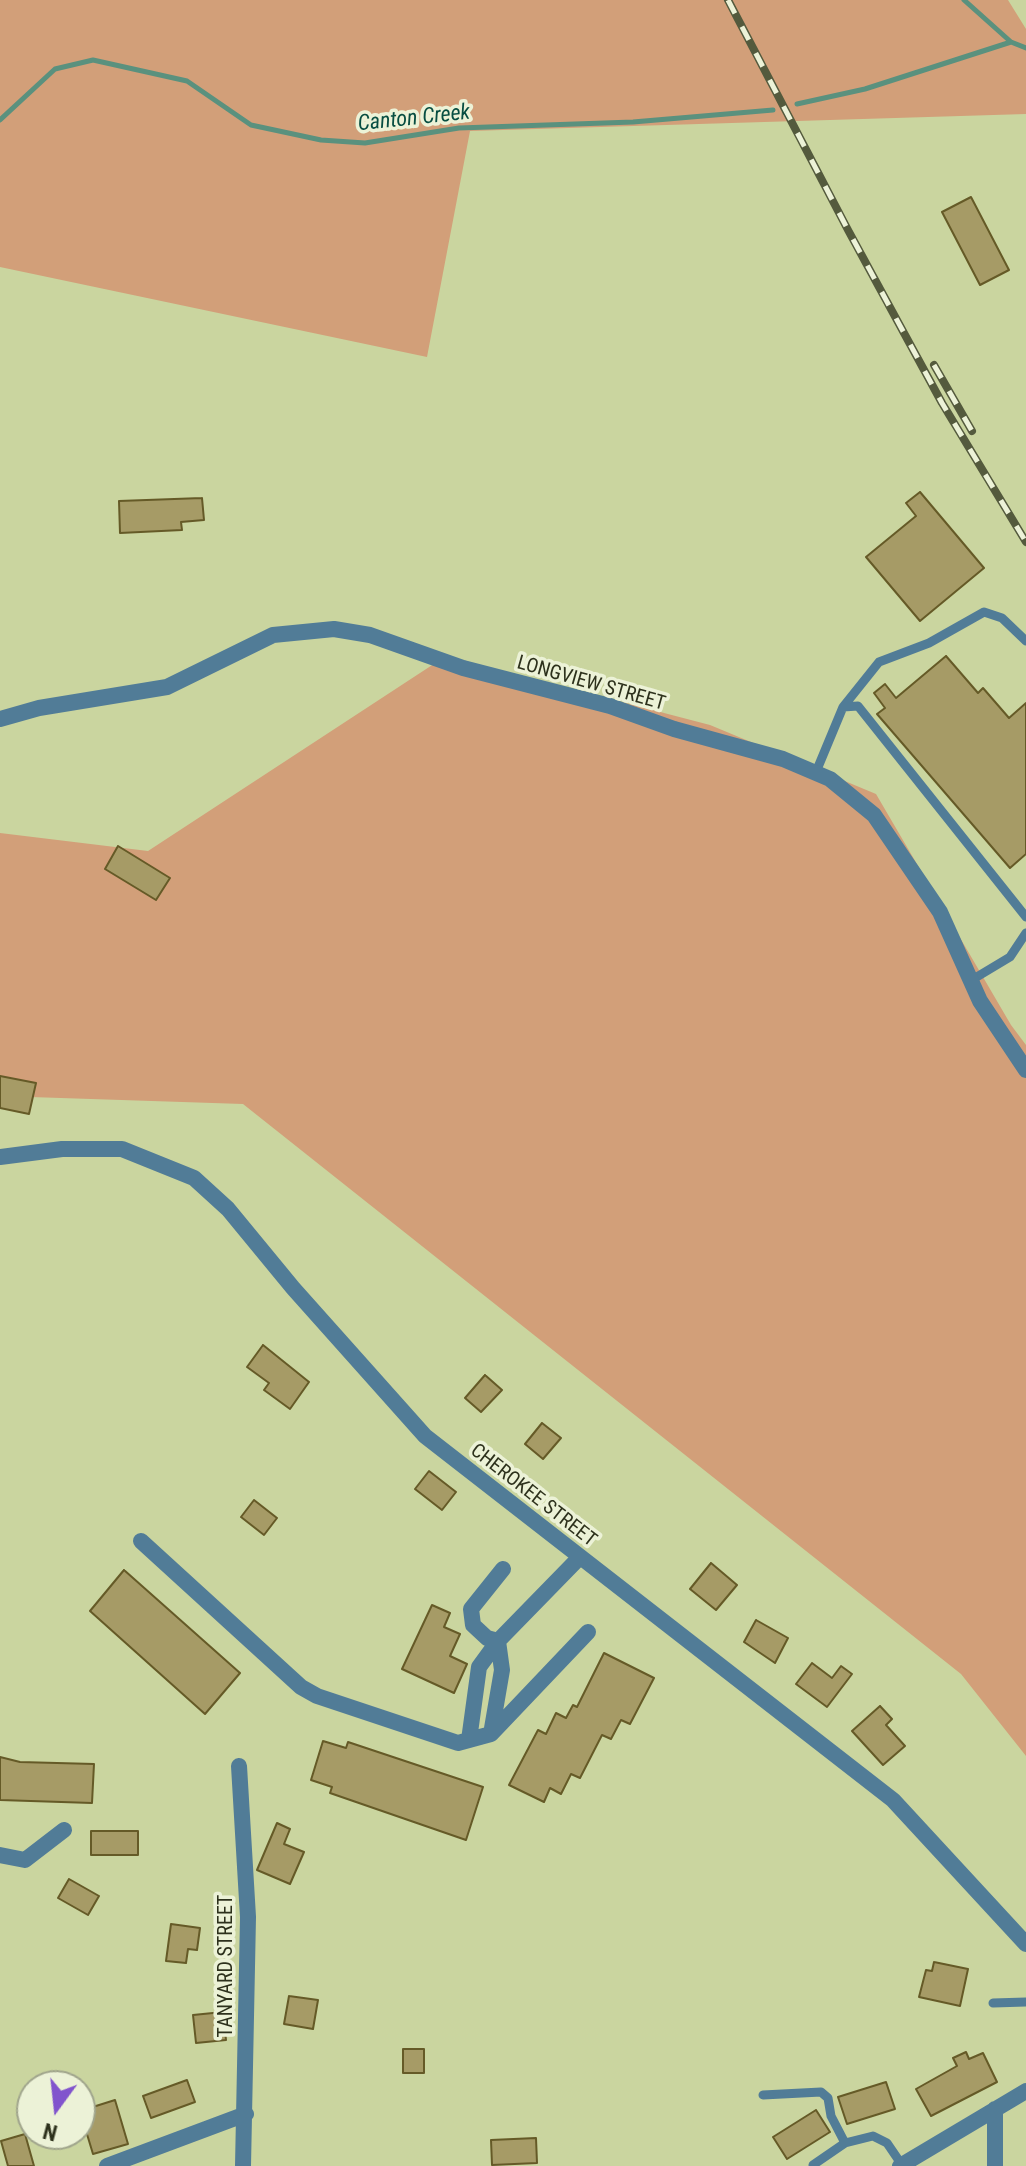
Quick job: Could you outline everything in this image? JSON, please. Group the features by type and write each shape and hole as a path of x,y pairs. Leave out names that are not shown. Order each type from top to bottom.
{"street":[{"name":"LONGVIEW STREET","path":"0,719 39,708 167,687 273,635 334,629 370,635 463,668 610,706 816,772 852,795 874,815 899,848 940,912 970,981 1026,1070"},
{"name":"CHEROKEE STREET","path":"0,1157 62,1149 122,1149 194,1178 228,1209 425,1436 893,1800 1026,1944"},
{"path":"141,1541 301,1687 317,1696 458,1743 491,1734 588,1632"},
{"path":"469,1740 479,1667 498,1641 579,1558"},
{"path":"498,1641 487,1638 473,1625 471,1609 503,1569"},
{"path":"491,1734 502,1670 498,1641"},
{"name":"TANYARD STREET","path":"239,1766 248,1917 243,2166"},
{"path":"0,1855 25,1860 64,1830"},
{"path":"901,2166 1026,2091"},
{"path":"995,2109 995,2166"},
{"path":"107,2166 246,2114"}],"lane":[{"path":"816,772 843,707 879,662 940,638 984,612 1002,618 1026,641"},
{"path":"843,707 858,706 1026,917"},
{"path":"970,981 1010,957 1026,933"},
{"path":"993,2003 1026,2002"},
{"path":"763,2095 821,2092 828,2098 831,2116 845,2143"},
{"path":"813,2165 845,2143 873,2136 887,2143 901,2166"}],"shaded area":[{"path":"0,0 1008,0 1026,29 1026,114 470,131 427,357 0,267"},
{"path":"446,656 710,725 876,794 1011,1025 1026,1045 1026,1756 961,1674 243,1104 0,1096 0,833 148,851"}],"building":[{"path":"971,197 1009,270 980,285 942,212"},
{"path":"920,492 984,568 920,621 866,557 916,516 906,503"},
{"path":"202,498 204,520 181,522 182,530 120,533 119,501"},
{"path":"946,656 978,693 983,688 1009,718 1026,703 1026,854 1010,868 877,714 885,708 874,693 885,684 896,698"},
{"path":"118,846 170,878 156,900 105,869"},
{"path":"0,1076 36,1083 29,1114 0,1108"},
{"path":"263,1345 309,1382 290,1409 264,1390 269,1383 247,1367"},
{"path":"485,1375 502,1390 481,1412 465,1398"},
{"path":"542,1423 561,1438 543,1459 525,1444"},
{"path":"429,1471 456,1492 442,1510 415,1489"},
{"path":"254,1500 277,1518 264,1535 241,1517"},
{"path":"711,1563 737,1585 716,1610 690,1589"},
{"path":"124,1570 240,1673 205,1714 90,1611"},
{"path":"432,1605 450,1613 444,1627 460,1634 450,1656 467,1664 454,1693 402,1669"},
{"path":"756,1620 788,1638 775,1663 744,1642"},
{"path":"604,1653 654,1678 630,1724 621,1720 611,1739 602,1735 580,1778 571,1774 561,1794 550,1788 544,1802 509,1785 538,1730 546,1734 556,1713 566,1718 573,1705 577,1707"},
{"path":"812,1663 832,1678 841,1666 852,1674 827,1707 796,1684"},
{"path":"880,1706 892,1719 886,1725 905,1746 883,1765 852,1731"},
{"path":"323,1741 346,1748 348,1742 483,1787 466,1840 330,1793 332,1787 311,1780"},
{"path":"0,1757 20,1762 94,1764 92,1803 0,1800"},
{"path":"277,1823 290,1829 284,1844 304,1852 290,1884 257,1870"},
{"path":"91,1831 138,1831 138,1855 91,1855"},
{"path":"69,1879 99,1896 88,1915 58,1898"},
{"path":"171,1924 200,1928 197,1950 188,1949 186,1963 166,1961"},
{"path":"934,1962 968,1969 960,2006 919,1997 926,1970 932,1971"},
{"path":"289,1996 318,2000 313,2029 284,2024"},
{"path":"223,2012 226,2040 196,2043 193,2015"},
{"path":"403,2049 424,2049 424,2073 403,2073"},
{"path":"966,2052 969,2059 983,2053 997,2082 931,2116 916,2089 957,2066 953,2058"},
{"path":"187,2080 195,2102 151,2118 143,2096"},
{"path":"886,2082 895,2109 847,2124 838,2097"},
{"path":"115,2100 128,2144 93,2154 92,2150 96,2150 96,2106"},
{"path":"816,2110 830,2132 787,2159 773,2137"},
{"path":"16,2137 16,2150 30,2150 34,2166 8,2166 1,2141"},
{"path":"536,2138 537,2163 492,2165 491,2140"}],"waterway":[{"path":"964,0 1011,42 1026,48"},
{"name":"Canton Creek","path":"797,104 865,89 1011,42"},
{"name":"Canton Creek","path":"0,120 55,69 93,60 187,81 251,125 321,140 365,143 459,128 633,122 773,110"}],"railway":[{"path":"728,0 942,403 1026,542"},
{"path":"934,365 972,431"}]}
